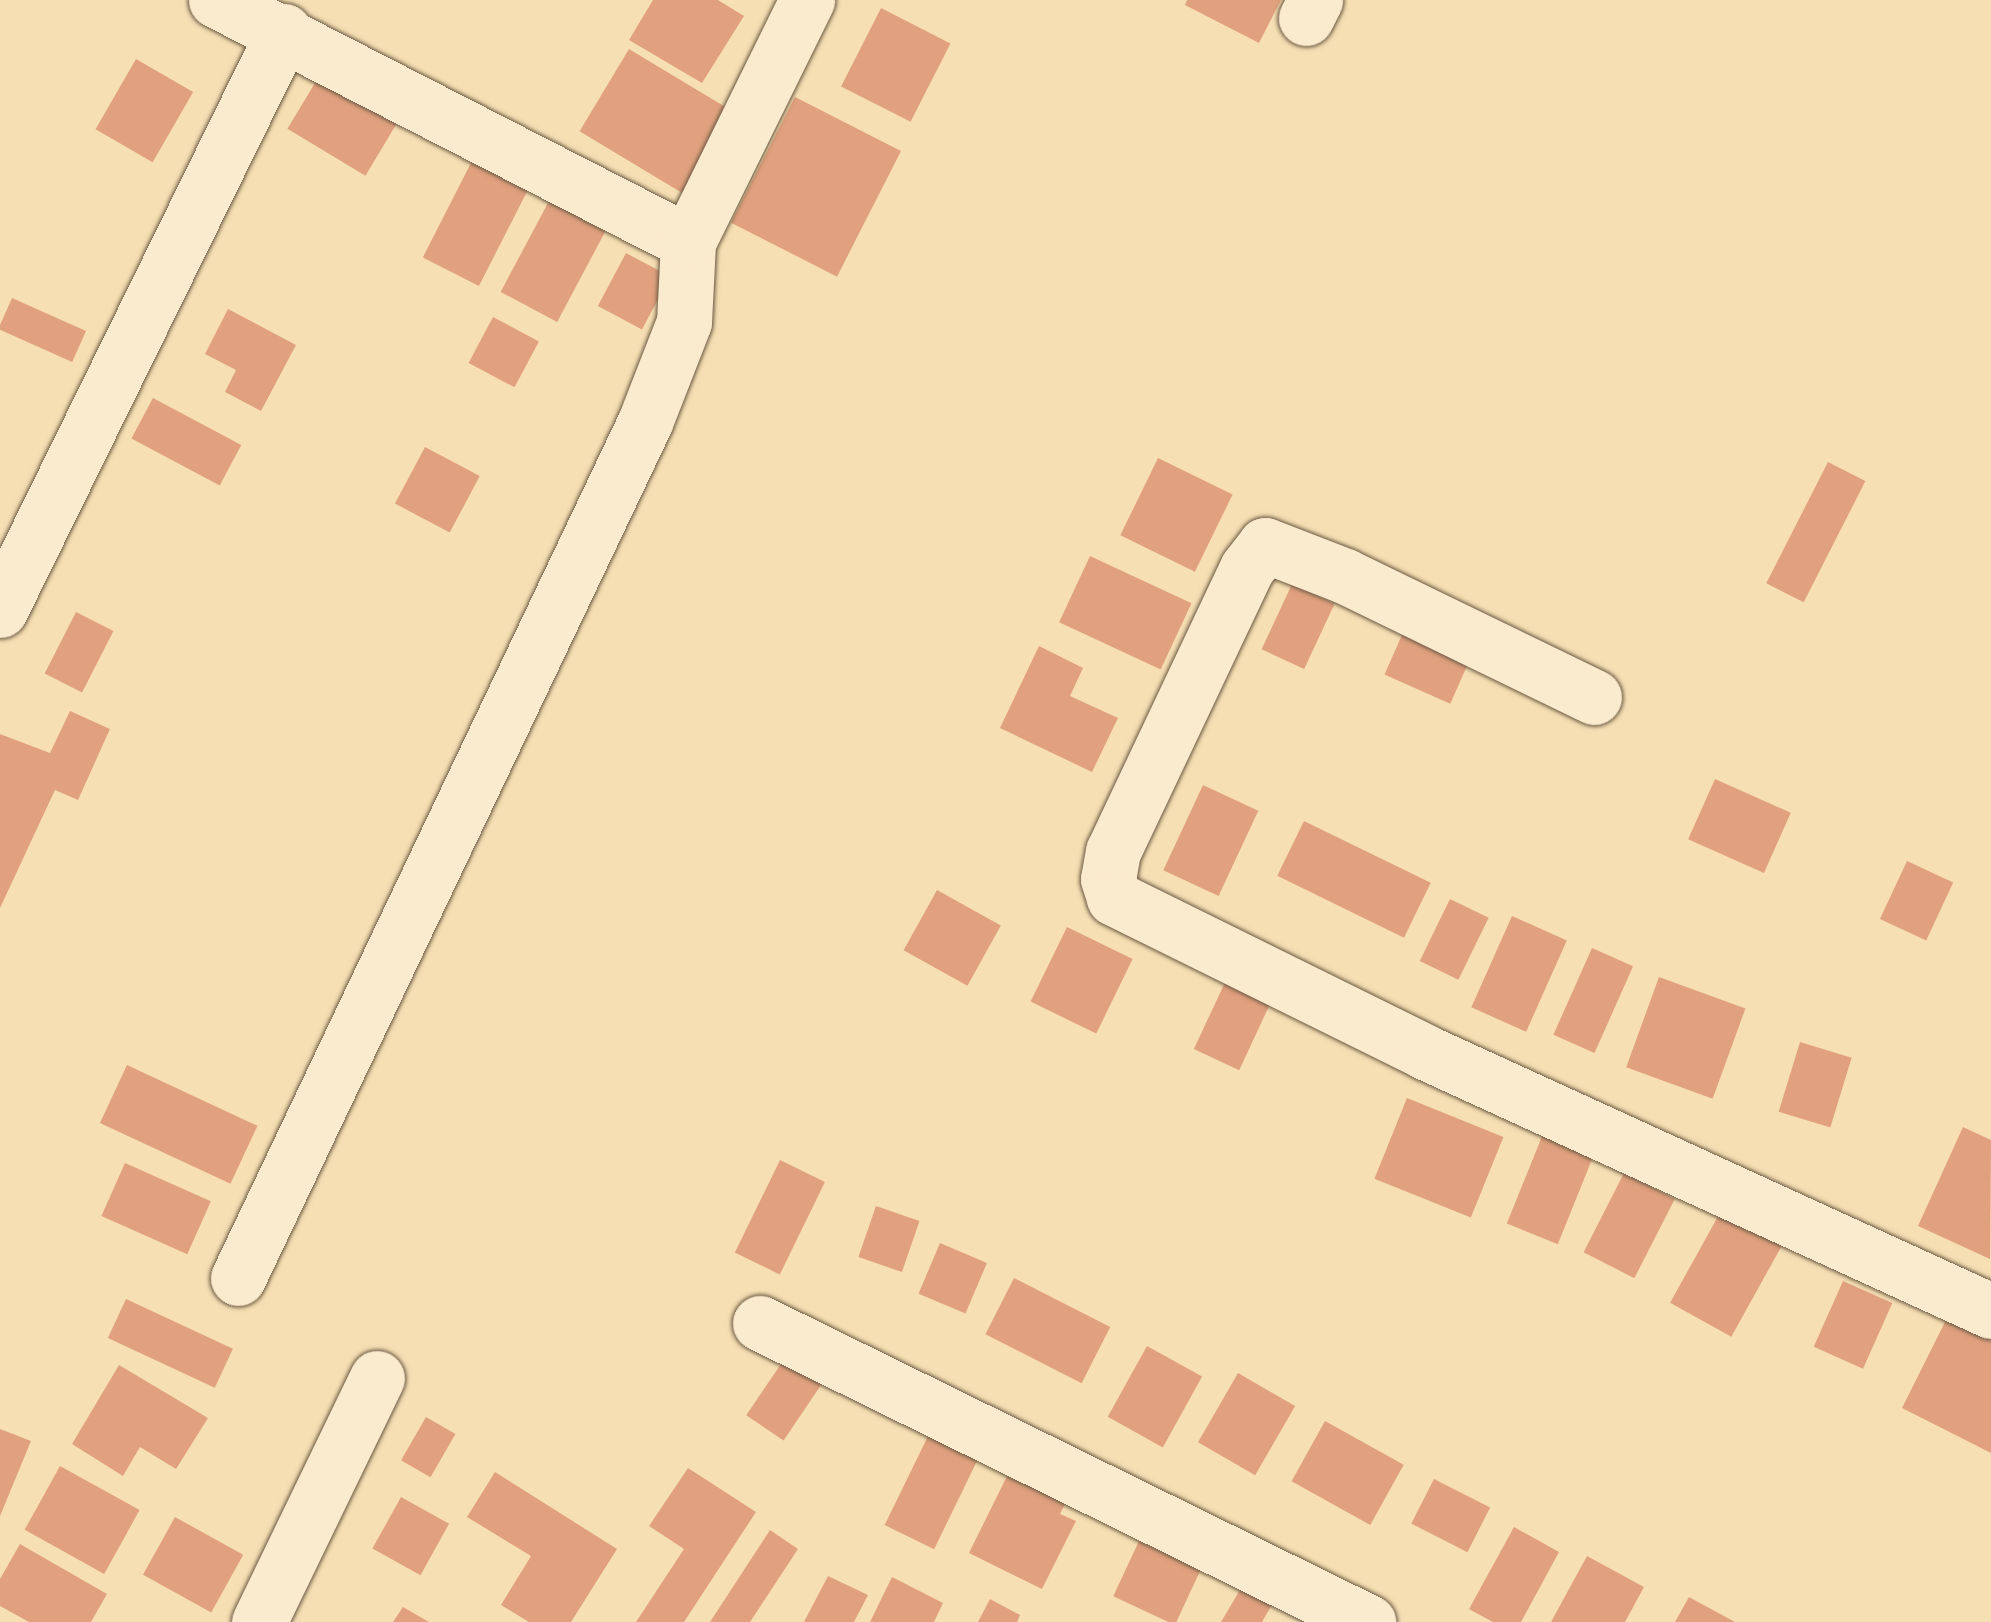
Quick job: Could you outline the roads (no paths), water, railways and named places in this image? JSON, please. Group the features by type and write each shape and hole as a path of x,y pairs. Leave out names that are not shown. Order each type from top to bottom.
{"street":[{"path":"216,0 284,31 688,242"},
{"path":"238,1278 646,422 684,322 688,242 807,0"},
{"path":"0,610 284,31"},
{"path":"1594,697 1345,576 1265,545 1247,568 1113,851 1108,879 1114,898 1425,1052 1991,1311"},
{"path":"760,1323 1368,1622"},
{"path":"258,1622 377,1378"}]}
